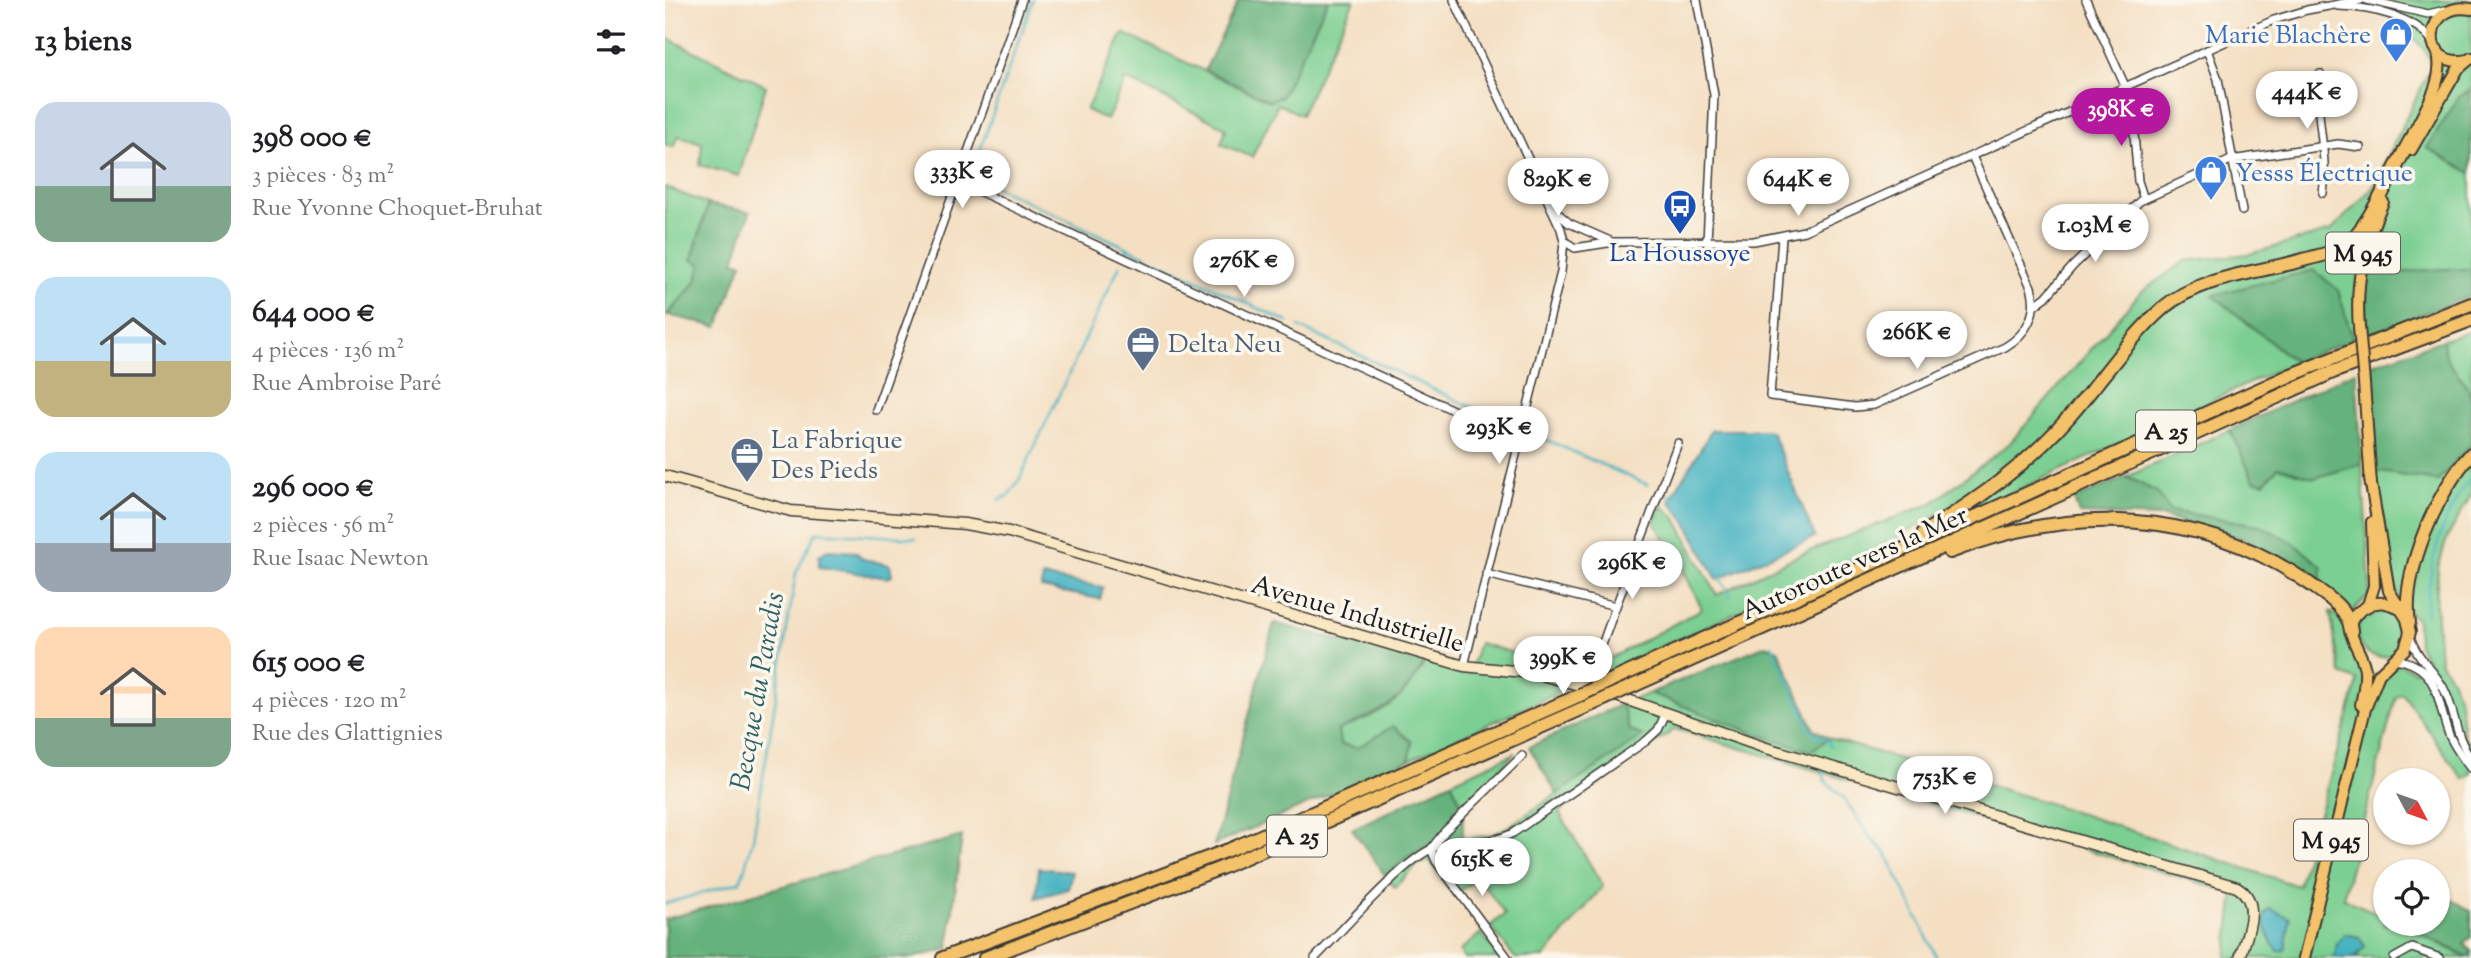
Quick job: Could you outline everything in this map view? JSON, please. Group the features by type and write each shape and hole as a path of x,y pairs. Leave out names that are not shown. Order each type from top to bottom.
{"highway":[{"path":"1865,566 1957,513 2018,467 2054,434 2154,317 2172,301 2217,282 2315,257 2347,243 2360,230 2411,139"},
{"name":"A 25","path":"943,958 1061,916 1231,849 2302,371 2471,304"},
{"name":"Autoroute vers la Mer","path":"985,958 1233,863 2333,372 2471,320"},
{"path":"2409,630 2409,595 2421,546 2442,498 2471,454"},
{"path":"1919,558 1933,558 2006,534 2077,521 2122,519 2181,526 2237,543 2294,573 2343,610 2349,618 2351,632"}],"main road":[{"path":"2401,166 2438,79 2440,63 2433,26 2448,9 2471,9"},
{"path":"2436,48 2450,59 2471,58"},
{"path":"2401,166 2458,69 2471,58"},
{"name":"M 945","path":"2368,605 2374,586 2370,478 2359,327 2360,262 2369,235 2401,166"},
{"name":"M 945","path":"2370,478 2389,591 2399,608"},
{"path":"2382,603 2399,608 2409,630 2405,649 2393,660 2376,662 2359,653 2351,632 2355,618 2368,605 2382,603"},
{"name":"M 945","path":"2355,742 2366,675 2359,653"},
{"name":"M 945","path":"2305,958 2355,742 2370,693 2379,674 2393,660"}],"street":[{"path":"876,410 1022,0"},
{"path":"1454,0 1569,247 1614,242 1754,242 1782,237 1817,226 2279,18 2323,6 2361,0"},
{"path":"1697,0 1714,95 1707,242"},
{"path":"2086,0 2132,103 2138,184 2144,199"},
{"path":"2367,0 2428,14 2448,9 2460,0"},
{"path":"2323,6 2357,7 2404,21 2423,30 2436,48"},
{"path":"2207,50 2218,79 2242,211"},
{"path":"2319,74 2317,97 2326,172 2323,192"},
{"path":"2034,306 2046,297 2132,207 2144,199 2231,160 2323,146 2344,144 2360,147"},
{"path":"1782,237 1770,396 1855,407 1874,405 2010,344 2027,326 2034,306 2031,287 1972,156"},
{"path":"957,181 1520,441"},
{"path":"1549,202 1562,218 1614,242"},
{"path":"1464,666 1560,272 1564,239 1568,228 1579,228"},
{"path":"1560,272 1585,237 1579,228"},
{"path":"1548,657 1567,662 1592,661 1598,656 1678,443"},
{"name":"Avenue Industrielle","path":"665,476 791,511 965,524 1009,532 1464,666 1552,677 1763,747 2237,887 2247,895 2252,908 2240,958"},
{"path":"1486,575 1616,606"},
{"path":"2409,630 2419,657 2443,687 2456,733 2471,759"},
{"path":"2393,660 2417,667 2434,684 2451,737 2471,769"},
{"path":"1431,849 1489,841 1513,833 1646,741 1658,730 1667,713"},
{"path":"1315,958 1409,864 1431,849 1445,831 1522,756"},
{"path":"1431,849 1436,861 1508,958"},
{"path":"2393,958 2412,948 2440,958"}],"green space":[{"path":"1239,0 1328,0 1282,96 1270,101 1205,70"},
{"path":"1328,0 1354,0 1301,115 1278,104 1252,157 1221,144 1226,128 1126,79 1107,120 1086,110 1123,33 1269,101 1282,96"},
{"path":"2393,0 2471,0 2471,90 2459,97 2427,148 2471,173 2471,269 2365,275 2364,310 2367,335 2353,340 2338,291 2214,295 2295,362 1977,509 1967,499 1858,558 1409,760 1412,742 1357,749 1340,744 1338,730 1379,712 1399,698 1425,662 1469,673 1479,643 1583,673 1702,609 1682,567 1654,522 1661,505 1675,517 1717,595 1797,556 1932,503 2009,444 2140,293 2185,261 2249,254 2331,231 2373,187 2431,67 2422,47 2390,24"},
{"path":"665,37 766,86 739,176 700,165 702,143 678,136 673,147 665,145"},
{"path":"2471,90 2471,173 2427,148 2459,97"},
{"path":"665,187 708,204 692,259 702,264 697,280 665,317"},
{"path":"708,204 750,212 734,261 742,263 718,327 668,315 697,280 701,264 692,260"},
{"path":"2471,269 2471,296 2367,335 2365,275"},
{"path":"2314,270 2338,290 2353,340 2295,362 2213,295"},
{"path":"2471,331 2471,399 2463,380 2444,359 2443,340"},
{"path":"2443,340 2447,360 2464,382 2471,398 2471,444 2438,481 2374,471 2369,365"},
{"path":"2356,371 2362,464 2314,478 2278,467 2265,483 2254,481 2230,430"},
{"path":"2230,430 2255,481 2265,483 2278,466 2314,478 2362,464 2370,584 2369,595 2352,612 2320,585 2220,520 2169,511 2157,492 2126,477"},
{"path":"2471,444 2471,495 2447,538 2438,568 2436,604 2440,661 2453,681 2460,702 2464,738 2471,746 2471,774 2463,779 2402,693 2396,697 2377,768 2373,768 2373,784 2343,898 2373,912 2373,936 2424,936 2468,958 2226,958 2234,893 1675,729 1559,812 1603,886 1544,958 1515,958 1490,926 1505,914 1478,877 1454,896 1430,861 1418,864 1395,887 1386,877 1403,859 1424,845 1491,835 1509,826 1643,736 1629,730 1622,704 1650,693 1756,734 1811,751 1829,738 2045,802 2298,886 2358,681 2341,674 2330,612 2345,620 2348,645 2363,672 2381,677 2388,669 2400,664 2415,671 2428,661 2418,645 2417,621 2397,595 2374,471 2438,481"},
{"path":"2126,477 2157,492 2170,511 2259,525 2294,543 2322,567 2320,585 2245,539 2163,517 2079,514 2074,499"},
{"path":"2381,609 2398,616 2405,633 2398,650 2381,657 2364,650 2357,633 2364,616"},
{"path":"1274,623 1425,662 1398,698 1378,712 1338,730 1340,744 1357,748 1393,726 1412,742 1409,760 1214,845"},
{"path":"1766,645 1778,650 1814,729 1829,738 1811,751 1756,734 1650,693"},
{"path":"1622,704 1629,730 1643,736 1557,794 1529,747"},
{"path":"1515,753 1463,807 1451,782"},
{"path":"1451,782 1463,807 1463,838 1438,843 1412,853 1386,877 1352,829"},
{"path":"962,836 948,949 912,958 665,958 665,919"},
{"path":"2450,898 2471,911 2471,937 2464,943 2471,951 2471,958 2425,936 2450,936"},
{"path":"1481,933 1501,958 1464,958 1460,951"}],"water":[{"path":"1711,430 1767,430 1772,433 1815,537 1717,579 1685,520 1670,501"},
{"path":"828,550 856,552 863,559 890,565 892,576 887,578 819,567 819,555"},
{"path":"1043,577 1103,587 1100,599 1041,588"},
{"path":"1039,868 1072,872 1068,889 1036,898"},
{"path":"2270,909 2290,918 2285,950 2278,951 2268,934 2264,915"},
{"path":"2345,934 2359,937 2365,947 2355,958 2335,958 2337,943"}],"waterway":[{"path":"1033,0 974,167 979,179 1128,248"},
{"name":"Becque du Paradis","path":"1126,252 1128,248 1288,322"},
{"name":"Becque du Paradis","path":"999,500 1008,496 1019,480 1120,265"},
{"name":"Becque du Paradis","path":"1299,327 1504,422"},
{"name":"Becque du Paradis","path":"1531,433 1648,485"},
{"path":"2426,617 2433,561 2443,526 2471,477"},
{"name":"Becque du Paradis","path":"1665,493 1674,498"},
{"name":"Becque du Paradis","path":"665,904 739,882 742,877 753,839 796,573 816,532 916,538"},
{"name":"Becque du Paradis","path":"1719,576 1731,597"},
{"name":"Becque du Paradis","path":"1772,645 1811,730 1815,735 1827,739 1830,746"},
{"name":"Becque du Paradis","path":"1823,771 1825,781 1844,798 1871,839 1886,853 1937,958"}],"place":[{"name":"Marie Blachère","path":"2396,64"},
{"name":"Yesss Électrique","path":"2211,202"},
{"name":"La Houssoye","path":"1680,236"},
{"name":"Delta Neu","path":"1143,373"},
{"name":"La Fabrique Des Pieds","path":"747,484"}]}
